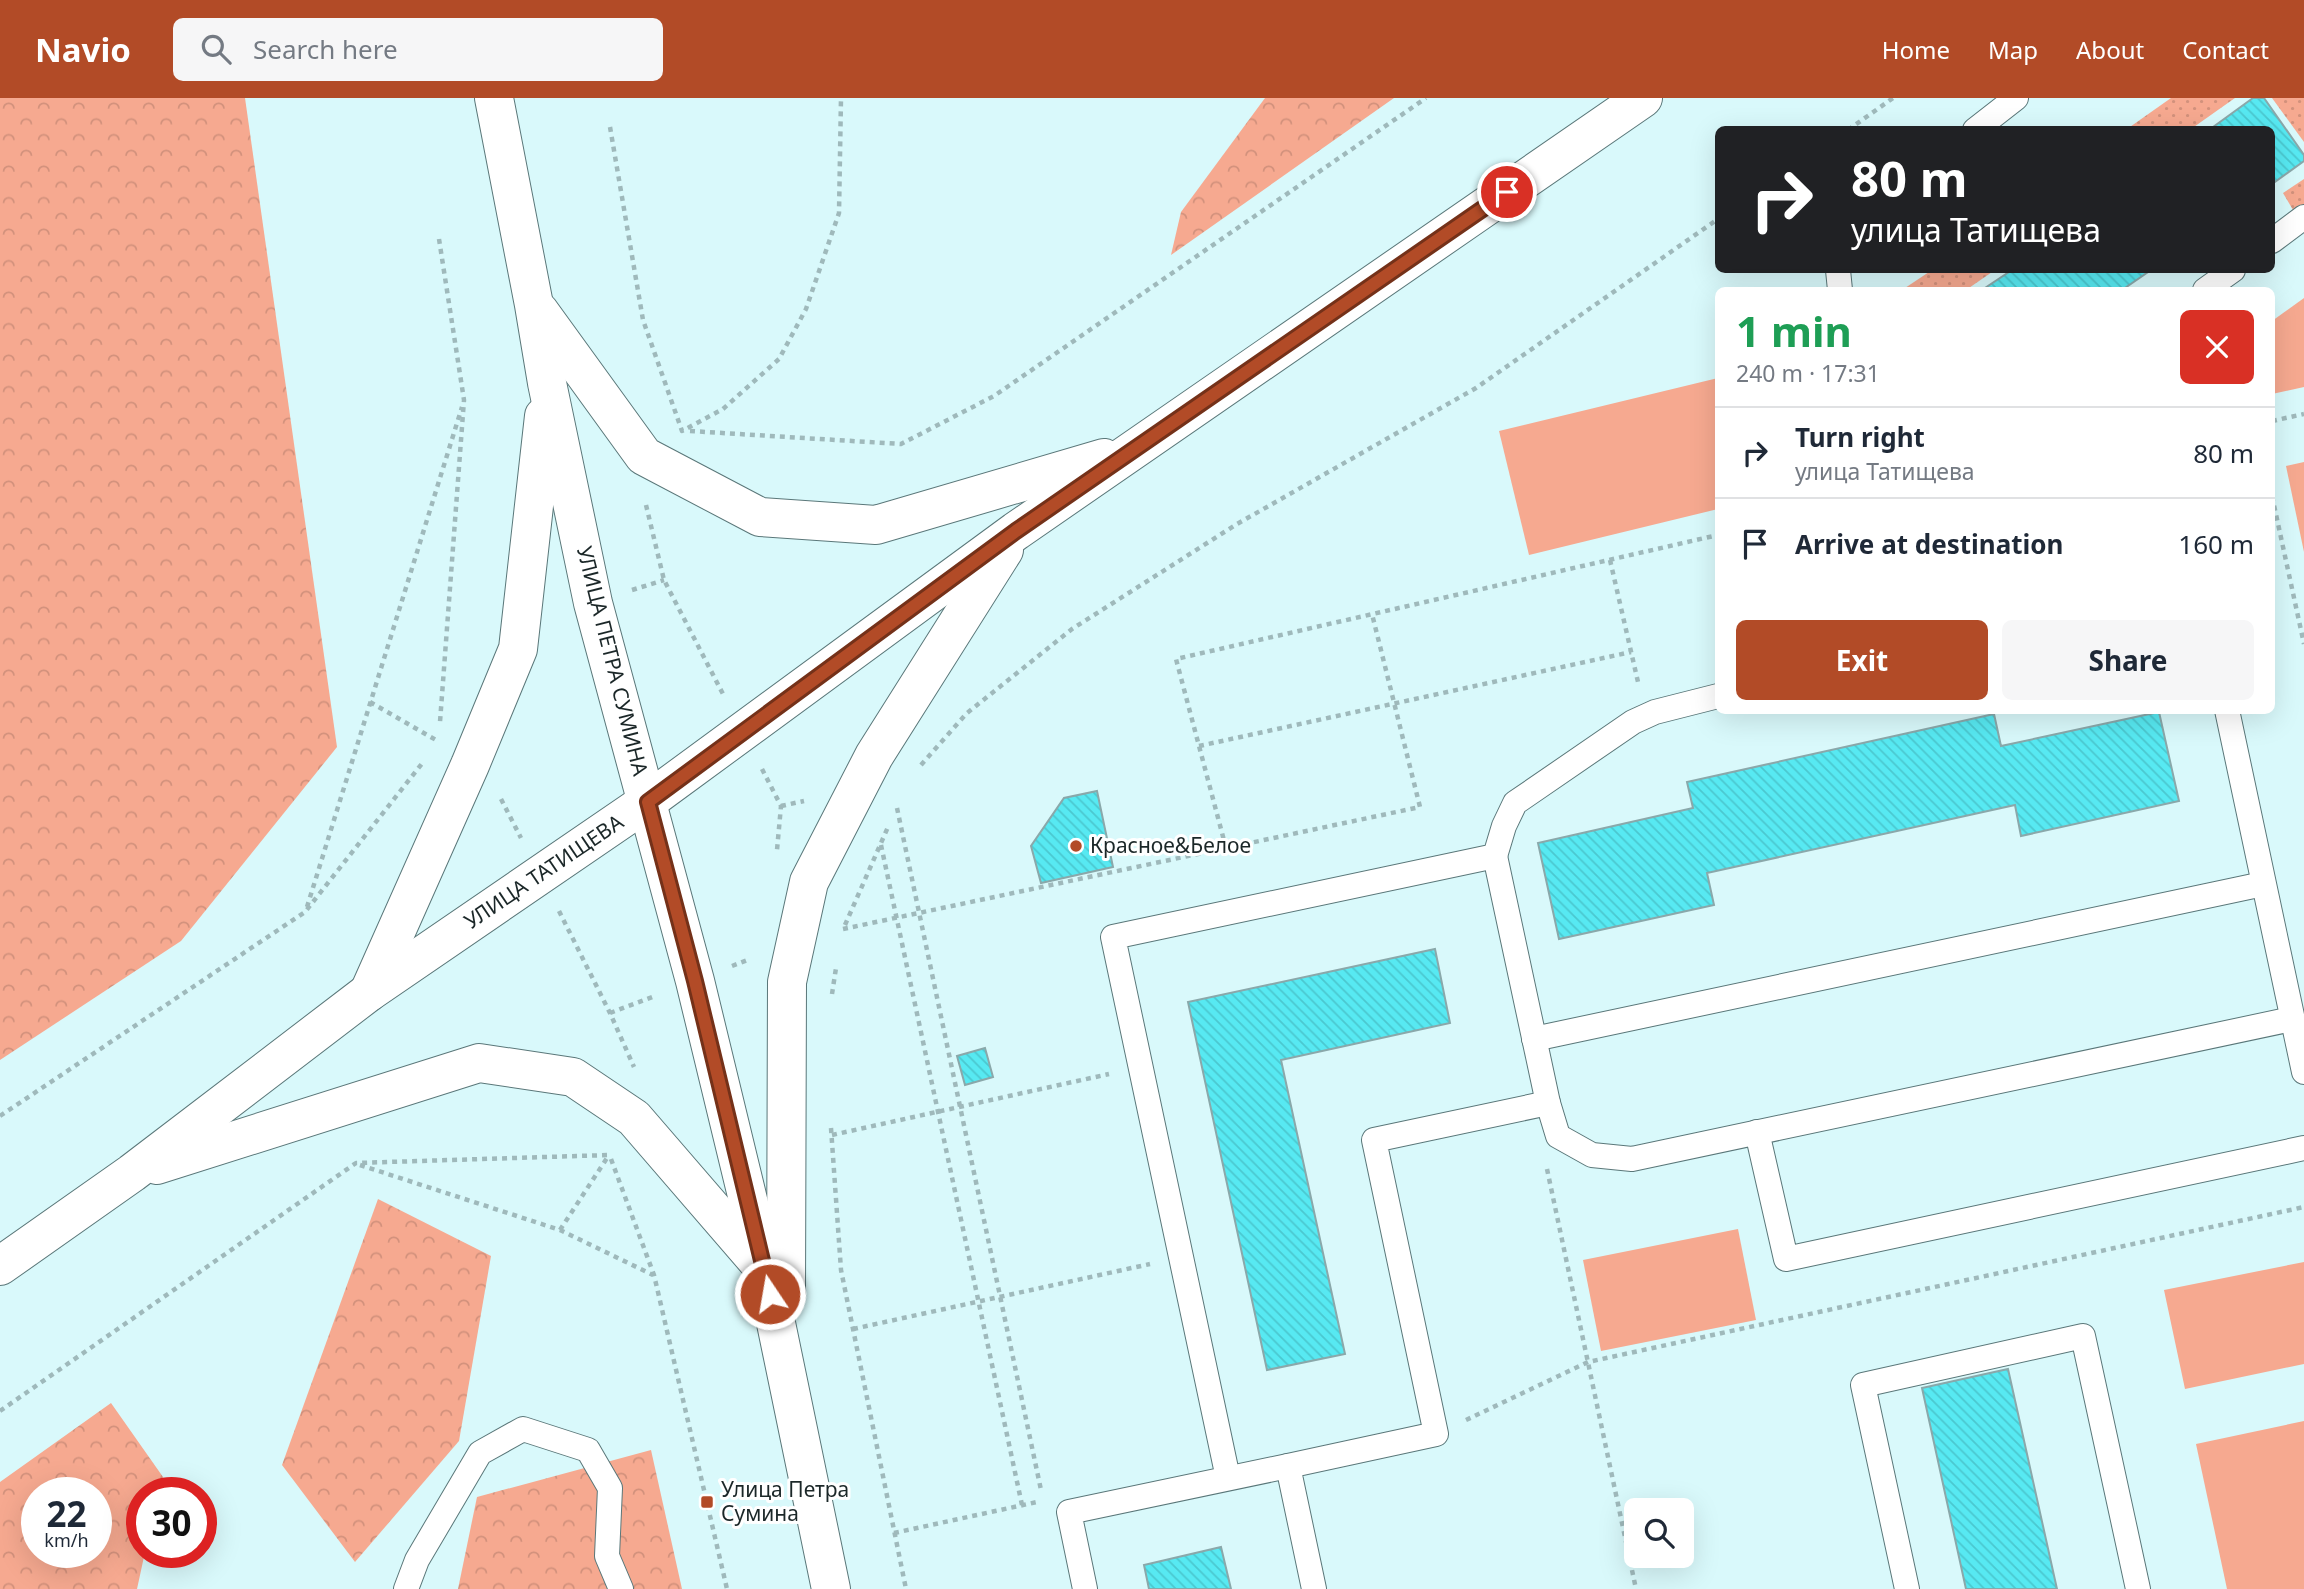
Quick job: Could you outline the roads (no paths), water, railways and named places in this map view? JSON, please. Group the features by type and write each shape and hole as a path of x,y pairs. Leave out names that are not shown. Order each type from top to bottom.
{"street":[{"name":"УЛИЦА ПЕТРА СУМИНА","path":"494,98 547,383 593,603 695,981 765,1270 831,1589"},
{"name":"УЛИЦА ТАТИЩЕВА","path":"0,1266 132,1173 369,992 648,802 1016,531 1643,98"},
{"path":"534,305 644,456 760,517 876,526 1137,448"},
{"path":"369,992 470,765 518,649 547,383"},
{"path":"785,1367 787,982 809,882 874,757 1016,531"},
{"path":"132,1173 479,1063 573,1077 634,1118 765,1270"}],"lane":[{"path":"1980,126 2016,98"},
{"path":"2275,239 2304,217"},
{"path":"2209,287 2229,273"},
{"path":"1715,697 1646,716 1516,803 1504,827 1496,856 1534,1039 1541,1104 1558,1136 1592,1155 1632,1159 2292,1019"},
{"path":"2228,714 2304,1072"},
{"path":"1228,1478 1113,937 1496,856"},
{"path":"1534,1039 2263,884"},
{"path":"1085,1589 1069,1512 1436,1434 1374,1140 1541,1104"},
{"path":"1757,1132 1786,1259 2304,1148"},
{"path":"1908,1589 1863,1385 2083,1336 2138,1589"},
{"path":"407,1589 417,1560 480,1453 523,1429 588,1450 610,1488 607,1556 621,1589"},
{"path":"1288,1465 1314,1589"}],"place":[{"name":"Красное&Белое","path":"1076,846"},
{"name":"Улица Петра Сумина","path":"707,1502"}]}
